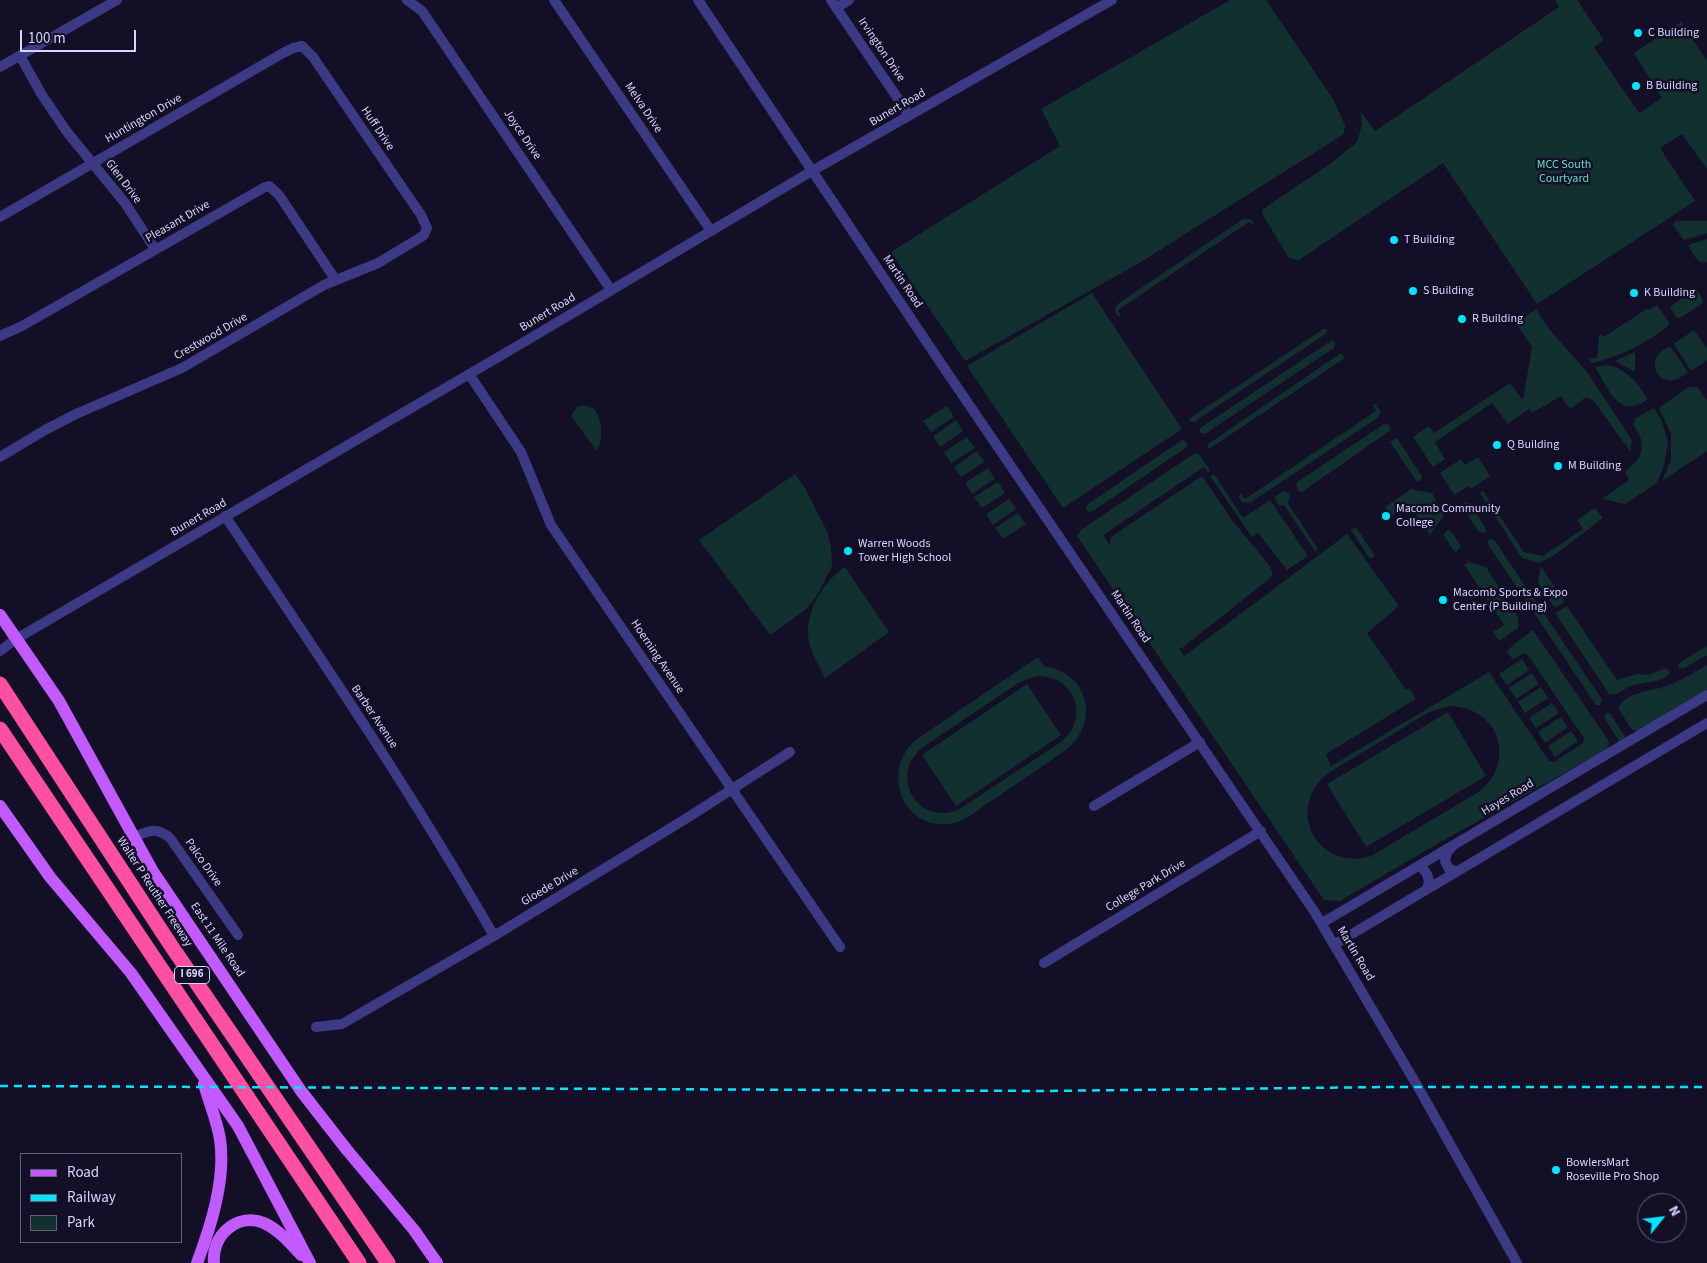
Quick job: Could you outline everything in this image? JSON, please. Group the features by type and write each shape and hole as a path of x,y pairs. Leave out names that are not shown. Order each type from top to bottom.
{"highway":[{"name":"Walter P Reuther Freeway","path":"0,684 170,944 388,1263"},
{"name":"I 696","path":"0,729 359,1263"}],"main road":[{"name":"East 11 Mile Road","path":"0,615 8,646 59,701 152,870 301,1091 347,1150 414,1230 437,1263"},
{"path":"0,806 50,877 130,973 200,1072 249,1145 310,1263"},
{"path":"197,1263 218,1194 222,1156 220,1137 200,1072"},
{"path":"214,1263 213,1253 216,1244 225,1231 238,1223 254,1220 262,1222 280,1232 310,1263"}],"street":[{"path":"0,67 117,0"},
{"name":"Joyce Drive","path":"407,0 422,11 611,290"},
{"name":"Melva Drive","path":"554,0 711,231"},
{"name":"Martin Road","path":"698,0 1322,923 1414,1079 1517,1263"},
{"path":"834,4 849,0"},
{"name":"Bunert Road","path":"8,646 812,171 1112,0"},
{"name":"Irvington Drive","path":"834,4 909,115"},
{"name":"Huntington Drive","path":"0,217 293,48 302,46"},
{"name":"Huff Drive","path":"302,46 313,56 421,215 427,228"},
{"name":"Glen Drive","path":"20,56 42,95 67,132 125,202 155,250"},
{"name":"Pleasant Drive","path":"0,336 22,326 262,188 269,186 279,195 335,279"},
{"name":"Crestwood Drive","path":"0,457 76,414 182,368 335,279 378,263 424,235 427,228"},
{"name":"Hoerning Avenue","path":"469,374 521,452 551,525 840,947"},
{"name":"Barber Avenue","path":"226,516 402,782 455,867 494,936"},
{"name":"Hayes Road","path":"1322,923 1707,695"},
{"path":"1335,944 1707,723"},
{"path":"1094,806 1200,742"},
{"name":"Gloede Drive","path":"316,1027 342,1024 494,936 733,790 790,752"},
{"name":"Palco Drive","path":"134,837 156,830 163,832 170,838 238,935"},
{"name":"College Park Drive","path":"1044,963 1261,831"},
{"path":"1454,845 1447,852 1445,862 1449,869 1456,871"},
{"path":"1419,866 1428,875 1429,883 1427,889"}],"green space":[{"path":"1230,0 1266,0 1333,99 1345,125 1344,134 1141,262 965,361 891,252 1060,146 1041,109"},
{"name":"MCC South Courtyard","path":"1555,0 1577,0 1604,40 1594,47 1639,113 1662,98 1634,53 1681,22 1707,61 1707,169 1682,134 1660,148 1695,201 1537,304 1443,163 1299,260 1289,258 1262,214 1263,209 1330,164 1357,142 1362,125 1361,112 1375,131 1559,7"},
{"path":"1243,219 1250,219 1255,225 1249,222 1118,310 1121,316 1119,317 1115,312 1116,306 1119,303"},
{"path":"1677,221 1707,221 1707,233 1684,240 1673,225"},
{"path":"1707,239 1707,262 1701,262 1696,258 1688,245"},
{"path":"1694,290 1701,296 1702,304 1677,318 1671,306"},
{"path":"1092,293 1182,429 1063,508 967,366"},
{"path":"1657,305 1669,325 1633,348 1613,357 1592,363 1588,358 1597,358 1599,336 1604,337 1648,308 1649,310"},
{"path":"1536,309 1549,329 1587,372 1632,440 1630,451 1593,400 1586,397 1570,409 1561,396 1532,413 1529,409 1508,424 1492,403 1435,442 1445,459 1433,467 1413,437 1429,426 1434,433 1510,383 1523,400 1532,347 1516,323"},
{"path":"1323,329 1327,329 1327,333 1194,422 1189,421 1190,418"},
{"path":"1694,330 1707,349 1707,360 1691,371 1674,344"},
{"path":"1331,341 1335,343 1334,348 1205,434 1200,433 1200,428"},
{"path":"1670,346 1688,372 1674,380 1663,379 1656,372 1655,368 1656,358"},
{"path":"1635,352 1635,372 1615,361"},
{"path":"1341,353 1345,358 1209,449 1208,444"},
{"path":"1608,365 1627,374 1648,399 1638,405 1629,406 1622,404 1616,399 1610,393 1595,367"},
{"path":"1690,386 1698,388 1707,401 1707,451 1662,481 1671,460 1671,434 1659,408"},
{"path":"1375,404 1380,411 1379,417 1250,503 1242,502 1238,496 1241,494 1245,499 1376,411 1373,405"},
{"path":"583,405 594,409 599,418 601,436 599,447 596,450 572,417 577,407"},
{"path":"947,406 954,417 931,432 923,421"},
{"path":"1654,408 1662,421 1668,443 1664,465 1657,483 1625,504 1602,499 1629,480 1625,472 1640,456 1642,446 1639,434 1633,424 1636,418"},
{"path":"956,420 963,431 940,447 933,436"},
{"path":"1384,424 1388,424 1391,430 1302,492 1298,491 1296,483"},
{"path":"967,437 975,448 951,463 944,452"},
{"path":"1397,438 1423,478 1417,482 1390,442"},
{"path":"1182,440 1187,442 1187,447 1093,511 1089,512 1086,510 1088,504"},
{"path":"977,451 984,462 961,477 954,467"},
{"path":"1195,453 1199,454 1210,470 1208,472 1204,467 1103,535 1110,546 1111,537 1202,476 1232,520 1269,565 1273,574 1269,579 1182,648 1179,648 1184,656 1347,534 1399,606 1367,633 1406,690 1409,688 1416,699 1326,754 1331,766 1489,672 1549,761 1554,762 1583,743 1584,738 1528,655 1523,653 1513,660 1507,651 1533,630 1608,740 1607,749 1340,901 1324,900 1077,536 1082,529","holes":["1450,706 1467,709 1481,716 1491,726 1498,739 1500,753 1497,767 1490,781 1477,793 1371,856 1352,859 1335,855 1321,846 1312,833 1308,818 1309,801 1316,786 1330,772 1429,712"]},
{"path":"1478,457 1490,476 1471,489 1469,486 1454,495 1440,473 1461,459 1465,465"},
{"path":"988,468 995,479 972,494 965,483"},
{"path":"795,474 805,488 828,533 832,567 816,597 805,610 770,635 699,540"},
{"path":"1214,474 1243,518 1270,500 1308,556 1287,570 1258,533 1252,537 1210,476"},
{"path":"998,482 1005,493 982,508 974,497"},
{"path":"1411,489 1432,493 1444,515 1430,535 1409,504 1391,516 1385,507"},
{"path":"1284,491 1289,493 1290,498 1287,502 1318,549 1315,551 1284,505 1279,506 1274,497"},
{"path":"1483,491 1524,552 1543,556 1583,529 1577,520 1595,508 1603,518 1553,556 1539,563 1522,558 1480,493"},
{"path":"1009,499 1016,509 993,525 986,514"},
{"path":"1465,502 1470,503 1486,529 1485,533 1479,532 1462,507"},
{"path":"1018,513 1026,524 1003,539 995,528"},
{"path":"1356,527 1375,556 1370,559 1351,530"},
{"path":"1448,530 1451,531 1461,546 1456,552 1444,536 1444,533"},
{"path":"1490,539 1495,541 1601,698 1600,705 1596,705 1489,546 1487,542"},
{"path":"1468,562 1486,567 1518,617 1518,628 1499,641 1493,632 1504,625 1464,565"},
{"path":"1541,566 1564,602 1555,608 1538,583"},
{"path":"845,567 889,632 825,678 810,646 808,624 814,605 824,587"},
{"path":"1567,606 1617,680 1637,674 1649,675 1665,668 1670,673 1657,681 1636,684 1618,693 1609,694 1555,613"},
{"path":"1707,646 1707,655 1682,669 1678,667 1679,663"},
{"path":"1038,657 1044,666 1059,670 1071,678 1080,688 1085,700 1084,726 1077,739 1066,750 971,815 957,822 939,824 924,820 911,811 903,799 899,784 899,768 905,753 917,739","holes":["1036,676 1049,677 1060,682 1069,690 1074,699 1075,721 1070,732 1061,742 958,810 943,813 930,811 920,804 912,795 908,783 908,771 913,758 923,747 1020,682"]},
{"path":"1522,659 1529,670 1507,685 1499,674"},
{"path":"1707,665 1707,690 1639,731 1632,730 1619,710 1619,706 1624,701 1636,694 1672,684"},
{"path":"1532,673 1539,684 1516,699 1509,688"},
{"path":"1027,684 1061,735 956,806 922,755"},
{"path":"1541,687 1548,698 1525,713 1518,702"},
{"path":"1552,703 1559,713 1536,728 1529,718"},
{"path":"1448,712 1486,776 1366,847 1327,784"},
{"path":"1606,713 1610,713 1626,738 1620,742 1604,718"},
{"path":"1561,717 1568,727 1545,743 1538,732"},
{"path":"1571,731 1578,741 1555,757 1548,746"}],"railway":[{"path":"0,1086 1044,1091 1389,1087 1707,1087"}],"place":[{"name":"C Building","path":"1638,33"},
{"name":"B Building","path":"1636,86"},
{"name":"T Building","path":"1394,240"},
{"name":"S Building","path":"1413,291"},
{"name":"K Building","path":"1634,293"},
{"name":"R Building","path":"1462,319"},
{"name":"Q Building","path":"1497,445"},
{"name":"M Building","path":"1558,466"},
{"name":"Macomb Community College","path":"1386,516"},
{"name":"Warren Woods Tower High School","path":"848,551"},
{"name":"Macomb Sports & Expo Center (P Building)","path":"1443,600"},
{"name":"BowlersMart Roseville Pro Shop","path":"1556,1170"}]}
